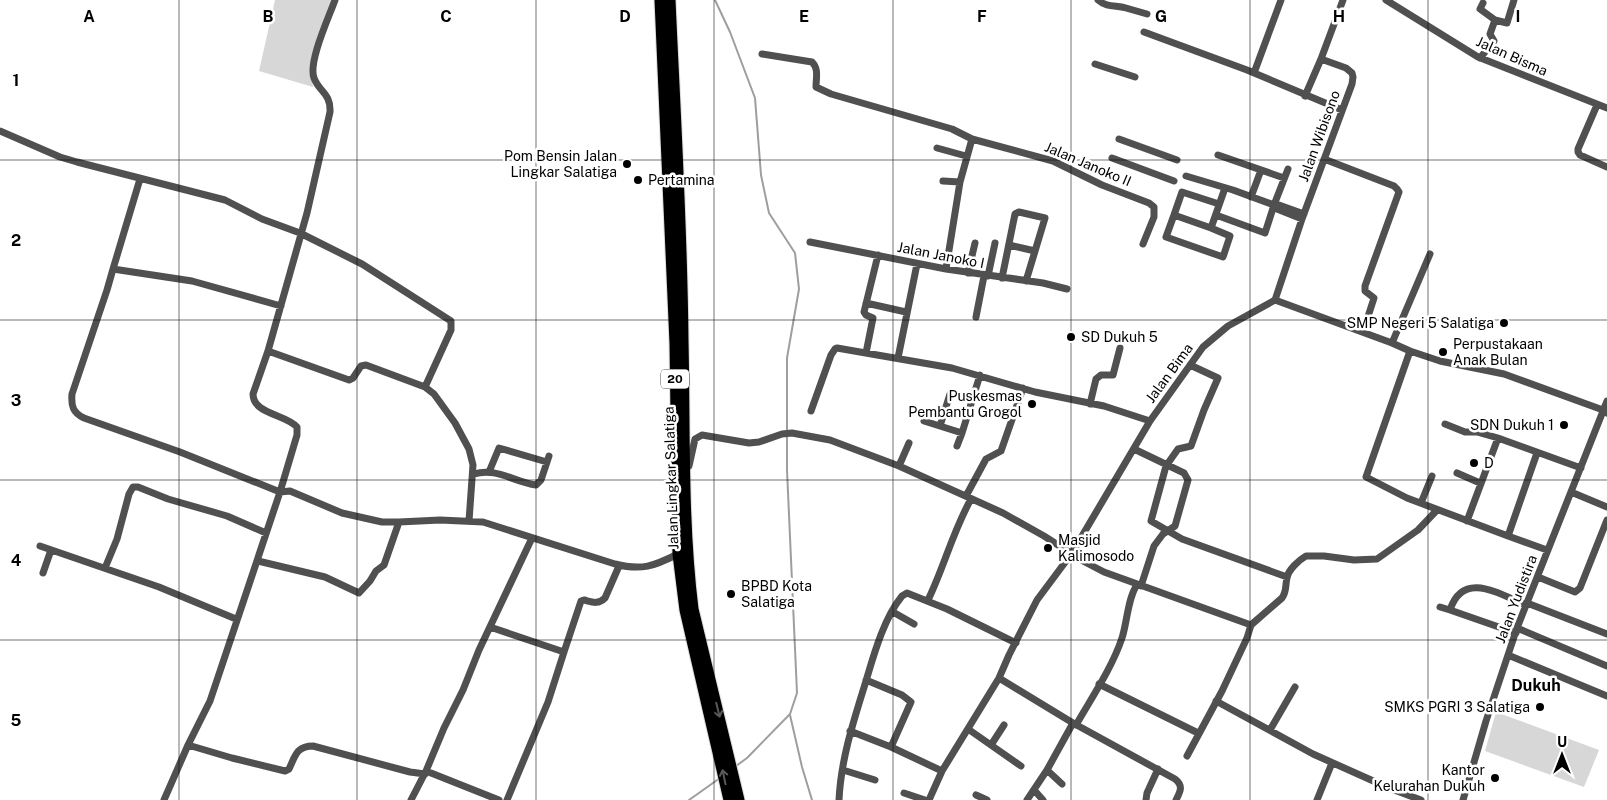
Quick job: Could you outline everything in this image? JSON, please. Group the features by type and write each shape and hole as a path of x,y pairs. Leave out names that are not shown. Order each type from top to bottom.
{"highway":[{"name":"Jalan Lingkar Salatiga","path":"660,0 682,527 693,609 735,798"},
{"name":"Jalan Lingkar Salatiga","path":"670,0 683,330 680,489"},
{"name":"Jalan Lingkar Salatiga","path":"682,527 678,554 685,610 724,752"}],"street":[{"path":"164,800 210,701 236,618 258,561 298,430 291,422 257,406 253,399 254,388 268,351 307,213 330,112 329,98 313,77 313,62 335,0"},
{"path":"1098,0 1103,4 1124,7 1147,14"},
{"path":"1254,74 1281,0"},
{"path":"1305,96 1343,0"},
{"name":"Jalan Bisma","path":"1386,0 1480,58 1607,108"},
{"path":"1483,3 1480,9 1495,20 1507,24 1514,0"},
{"path":"1480,58 1494,41 1490,34 1495,20"},
{"path":"1144,32 1342,110"},
{"name":"Jalan Janoko II","path":"762,54 812,62 817,70 816,87 818,89 952,130 972,138 1053,161 1102,185 1152,205 1155,213 1143,244"},
{"name":"Jalan Wibisono","path":"1275,300 1303,216 1352,84 1353,75 1346,68 1321,59"},
{"path":"1095,64 1135,77"},
{"path":"1597,105 1578,152 1585,158 1607,167"},
{"path":"0,131 60,157 225,200 262,219 300,233 362,264 449,319 452,324 425,387"},
{"path":"946,269 960,182 972,138"},
{"path":"1119,138 1177,160"},
{"path":"937,148 966,156"},
{"path":"1218,155 1284,178"},
{"path":"1112,158 1174,181"},
{"path":"1324,158 1394,186 1399,192 1365,286 1365,291 1374,298 1363,332"},
{"path":"1216,214 1265,233 1288,169"},
{"path":"1252,197 1261,170"},
{"path":"1186,176 1252,197 1274,206 1278,210 1303,216"},
{"path":"140,179 107,290 72,394 71,401 74,412 84,418 180,452 280,492 290,492 328,508 356,517 382,522 469,521 497,526 619,566 632,568 643,568 657,564 678,554"},
{"path":"943,181 960,182"},
{"path":"1211,228 1225,188"},
{"path":"1174,215 1230,236 1223,257 1166,237 1182,192 1219,204"},
{"path":"1002,278 1016,212 1045,218 1026,281"},
{"name":"Jalan Janoko I","path":"810,242 917,264 1067,289"},
{"path":"968,273 975,243"},
{"path":"976,317 995,243"},
{"path":"1009,244 1035,251"},
{"path":"1392,342 1430,254"},
{"path":"866,352 873,318 864,314 878,255"},
{"path":"898,358 917,264"},
{"path":"113,269 192,281 281,306"},
{"path":"1275,300 1392,342 1410,351 1440,361 1504,374 1605,411"},
{"name":"Jalan Bima","path":"927,800 942,771 999,678 1037,600 1072,553 1150,421 1203,347 1228,326 1275,300"},
{"path":"866,303 906,312"},
{"path":"812,412 832,351 838,348 952,368 1035,392 1090,404 1150,421"},
{"path":"1090,404 1096,379 1101,376 1113,376 1120,348"},
{"path":"268,351 347,380 353,378 364,364 425,387 434,394 463,436 472,457 474,474 469,521"},
{"path":"1410,351 1365,476 1386,488 1437,510 1547,550"},
{"path":"1190,365 1218,378 1191,446 1178,449 1166,466 1151,518 1153,524 1190,542 1286,577"},
{"path":"958,446 980,375"},
{"path":"928,600 968,498 986,459 1001,450 1023,388"},
{"path":"940,426 950,394"},
{"name":"Jalan Yudistira","path":"1463,800 1486,721 1516,630 1605,411 1607,401"},
{"path":"924,422 962,433"},
{"path":"1445,424 1465,432 1478,432 1498,438 1581,468"},
{"path":"680,489 695,439 702,435 749,443 792,433 830,440 899,466 1023,524 1072,553 1083,562 1104,572 1251,625"},
{"path":"1467,521 1498,438"},
{"path":"899,466 909,443"},
{"path":"474,474 489,472 536,485 541,480 548,459 499,448 489,472"},
{"path":"1027,800 1035,790 1099,684 1122,638 1134,590 1139,586 1154,546 1163,534 1172,529 1176,522 1188,480 1184,473 1134,449"},
{"path":"1508,536 1536,453"},
{"path":"1457,473 1480,483"},
{"path":"1421,503 1432,476"},
{"path":"105,568 117,539 129,494 133,487 227,516 266,533"},
{"path":"1571,492 1607,507"},
{"path":"1187,756 1247,638 1251,625 1286,593 1286,577 1294,567 1306,556 1354,560 1377,558 1418,530 1437,510"},
{"path":"1538,577 1575,592 1577,591 1580,588 1607,520"},
{"path":"258,561 325,577 359,593 376,571 384,565 399,522"},
{"path":"410,800 426,772 490,627 532,538"},
{"path":"40,546 159,587 236,618"},
{"path":"42,573 51,550"},
{"path":"506,800 548,702 582,601 601,602 605,598 619,566"},
{"path":"1450,610 1455,597 1461,591 1471,587 1482,588 1607,634"},
{"path":"839,800 850,731 872,657 899,599 904,594 907,593 928,600 1016,643"},
{"path":"1440,606 1516,630 1607,666"},
{"path":"893,612 914,624"},
{"path":"490,627 564,652"},
{"path":"1508,655 1607,696"},
{"path":"999,678 1075,724 1158,769 1180,784 1180,791 1176,800"},
{"path":"866,680 902,695 911,702 891,747"},
{"path":"1099,684 1198,733"},
{"path":"1270,730 1295,688"},
{"path":"1216,701 1332,762 1421,800"},
{"path":"991,745 1004,725"},
{"path":"968,729 1021,766"},
{"path":"850,731 891,747 942,771"},
{"path":"188,745 285,771 289,769 298,750 302,747 312,746 410,772 426,772 499,800"},
{"path":"1317,800 1332,762"},
{"path":"1146,800 1147,793 1158,769"},
{"path":"843,770 875,780"},
{"path":"1047,770 1062,784"},
{"path":"1035,790 1043,800"},
{"path":"904,793 927,800"},
{"path":"976,795 987,800"}],"shaded area":[{"path":"275,0 332,0 310,68 313,87 259,71"},
{"path":"1496,712 1599,750 1584,787 1485,751"}],"waterway":[{"path":"715,0 730,32 755,98 761,175 769,213 795,253 799,289 787,358 787,431"},
{"path":"736,766 747,758 790,714 797,693 787,435"},
{"path":"790,715 812,800"},
{"path":"689,800 720,778"}],"place":[{"name":"Pom Bensin Jalan Lingkar Salatiga","path":"627,164"},
{"name":"Pertamina","path":"638,180"},
{"name":"SMP Negeri 5 Salatiga","path":"1504,323"},
{"name":"SD Dukuh 5","path":"1071,337"},
{"name":"Perpustakaan Anak Bulan","path":"1443,352"},
{"name":"Puskesmas Pembantu Grogol","path":"1032,404"},
{"name":"SDN Dukuh 1","path":"1564,425"},
{"name":"D","path":"1474,463"},
{"name":"Masjid Kalimosodo","path":"1048,548"},
{"name":"BPBD Kota Salatiga","path":"731,594"},
{"name":"SMKS PGRI 3 Salatiga","path":"1540,707"},
{"name":"Kantor Kelurahan Dukuh","path":"1495,778"}],"district":[{"name":"Dukuh","path":"1536,685"}]}
